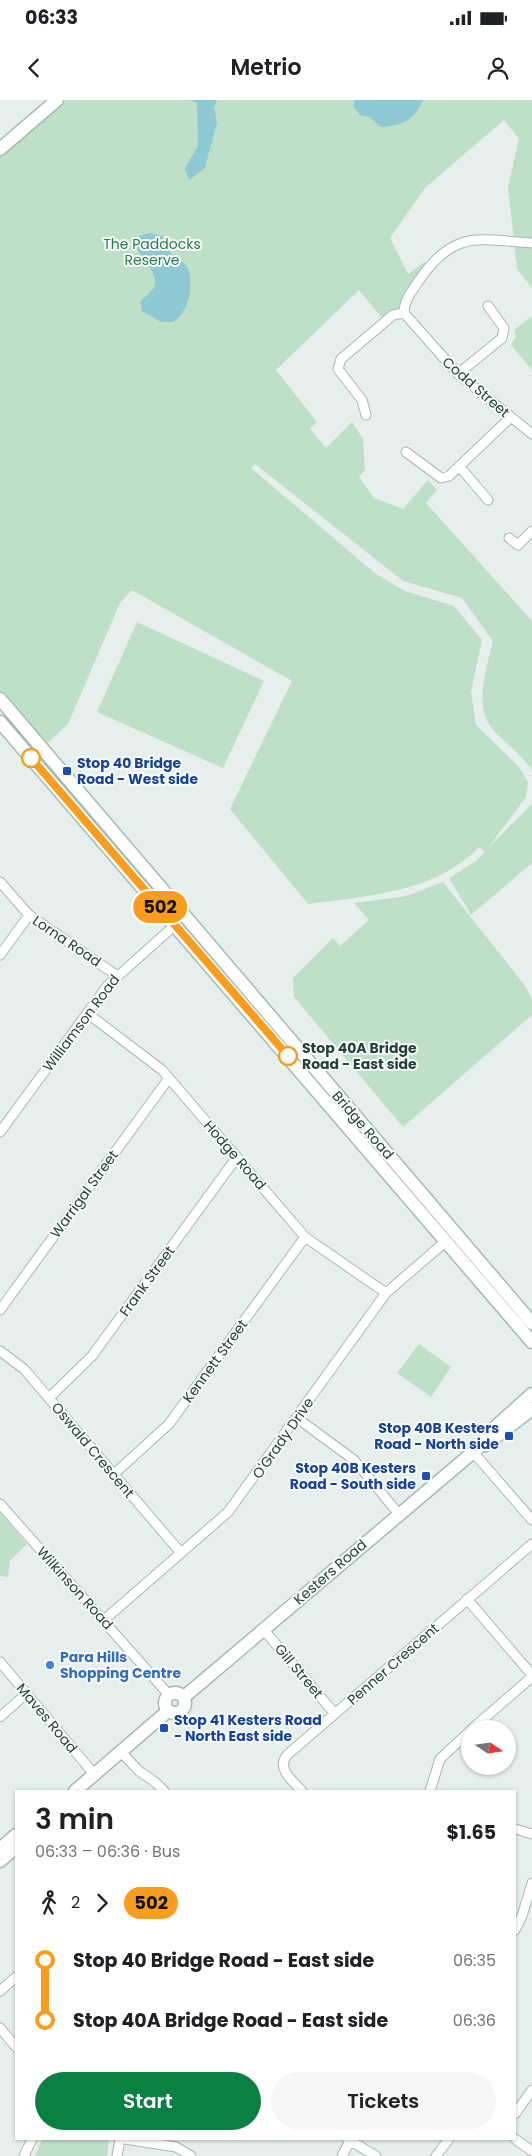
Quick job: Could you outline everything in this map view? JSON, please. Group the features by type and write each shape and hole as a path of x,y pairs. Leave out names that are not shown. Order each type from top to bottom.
{"main road":[{"path":"0,149 57,100"},
{"name":"Bridge Road","path":"0,699 186,916 263,1018 445,1242 532,1342"},
{"name":"Bridge Road","path":"0,722 175,925 263,1018 455,1232 532,1322"},
{"path":"96,833 107,824"},
{"path":"175,925 186,916"},
{"path":"445,1242 455,1232"},
{"name":"Kesters Road","path":"476,1450 493,1430 532,1394"},
{"name":"Kesters Road","path":"184,1697 398,1513 476,1450 498,1437 532,1409"},
{"path":"178,1693 184,1697 186,1704 182,1711 175,1714 168,1711 165,1703 169,1695 178,1693"},
{"path":"76,1790 168,1711"},
{"path":"0,1849 15,1836"},
{"path":"0,1861 15,1848"}],"street":[{"path":"366,415 362,400 338,369 340,360 394,315 404,313 404,303 434,260 456,244 470,240 532,243"},
{"path":"458,374 502,338 504,328 488,306"},
{"name":"Codd Street","path":"404,313 458,374 532,434"},
{"path":"406,452 441,478 449,476 511,417"},
{"path":"459,466 488,500"},
{"path":"509,538 518,545 532,531"},
{"name":"Lorna Road","path":"0,882 29,915 116,975"},
{"path":"0,955 29,915"},
{"name":"Williamson Road","path":"0,1132 116,975 175,925"},
{"name":"Hodge Road","path":"87,1013 158,1066 305,1237 386,1293"},
{"name":"Warrigal Street","path":"0,1310 169,1078"},
{"name":"Frank Street","path":"49,1398 92,1356 237,1157"},
{"name":"Kennett Street","path":"114,1474 169,1424 305,1237"},
{"name":"O'Grady Drive","path":"104,1620 234,1506 386,1293 445,1242"},
{"name":"Oswald Crescent","path":"0,1351 24,1369 181,1554"},
{"path":"297,1418 354,1460 398,1513"},
{"path":"476,1450 532,1520"},
{"name":"Wilkinson Road","path":"0,1504 169,1695"},
{"name":"Penner Crescent","path":"301,1790 285,1772 282,1765 284,1760 532,1544"},
{"path":"467,1599 532,1676 482,1720"},
{"name":"Gill Street","path":"263,1629 335,1714"},
{"name":"Maves Road","path":"0,1662 94,1774"},
{"path":"0,1718 26,1694"},
{"path":"430,1790 440,1759 461,1739"},
{"path":"121,1752 139,1771 163,1790"},
{"path":"516,1829 532,1834"},
{"path":"516,1928 522,1916 532,1883"},
{"path":"2,1985 15,1978"},
{"path":"0,2028 15,2046"},
{"path":"516,2113 532,2090"},
{"path":"24,2156 32,2140"},
{"path":"117,2156 120,2140"},
{"path":"131,2140 176,2147 191,2156"},
{"path":"342,2156 348,2140 376,2156"},
{"path":"436,2156 448,2140"},
{"path":"516,2140 532,2151"}],"green space":[{"name":"The Paddocks Reserve","path":"58,100 532,100 532,288 517,269 508,187 519,139 504,120 425,188 390,238 408,274 423,263 427,263 399,308 382,318 359,290 276,370 317,422 310,429 326,448 352,422 363,439 365,470 359,477 374,498 403,509 428,480 437,490 426,503 532,621 532,770 519,754 494,731 487,721 482,699 485,675 493,641 462,598 403,581 255,464 251,468 376,574 405,591 454,606 482,640 471,692 476,725 519,767 528,782 526,797 488,848 532,804 532,863 471,915 449,878 476,861 485,852 479,847 461,862 442,874 421,883 376,895 308,904 230,809 292,681 132,590 120,603 68,724 42,748 0,700 0,150"},
{"path":"532,316 532,370 511,345 516,336 514,330"},
{"path":"137,622 264,681 223,768 97,712"},
{"path":"443,882 526,987 532,1000 532,1015 403,1127 294,997 293,978 333,938 340,946 369,920 354,903 407,896"},
{"path":"419,1344 451,1367 431,1397 397,1373"},
{"path":"0,1513 27,1544 10,1561 8,1577 0,1576"},
{"path":"42,2140 109,2140 107,2156 35,2156"}],"water":[{"path":"190,100 217,100 214,107 217,123 205,168 189,180 185,168 198,146 197,103"},
{"path":"355,100 423,100 416,113 407,121 381,127 369,117 360,115 353,106"},
{"path":"149,233 162,236 172,255 185,264 190,276 189,298 183,312 173,322 161,322 142,311 140,302 154,287 155,282 152,271 134,245 139,236"}],"bus line":[{"name":"502","path":"31,758 288,1056"}],"place":[{"name":"Stop 40 Bridge Road - West side","path":"67,771"},
{"name":"Stop 40A Bridge Road - East side","path":"288,1056"},
{"name":"Stop 40B Kesters Road - North side","path":"509,1436"},
{"name":"Stop 40B Kesters Road - South side","path":"426,1476"},
{"name":"Para Hills Shopping Centre","path":"50,1665"},
{"name":"Stop 41 Kesters Road - North East side","path":"164,1728"}]}
